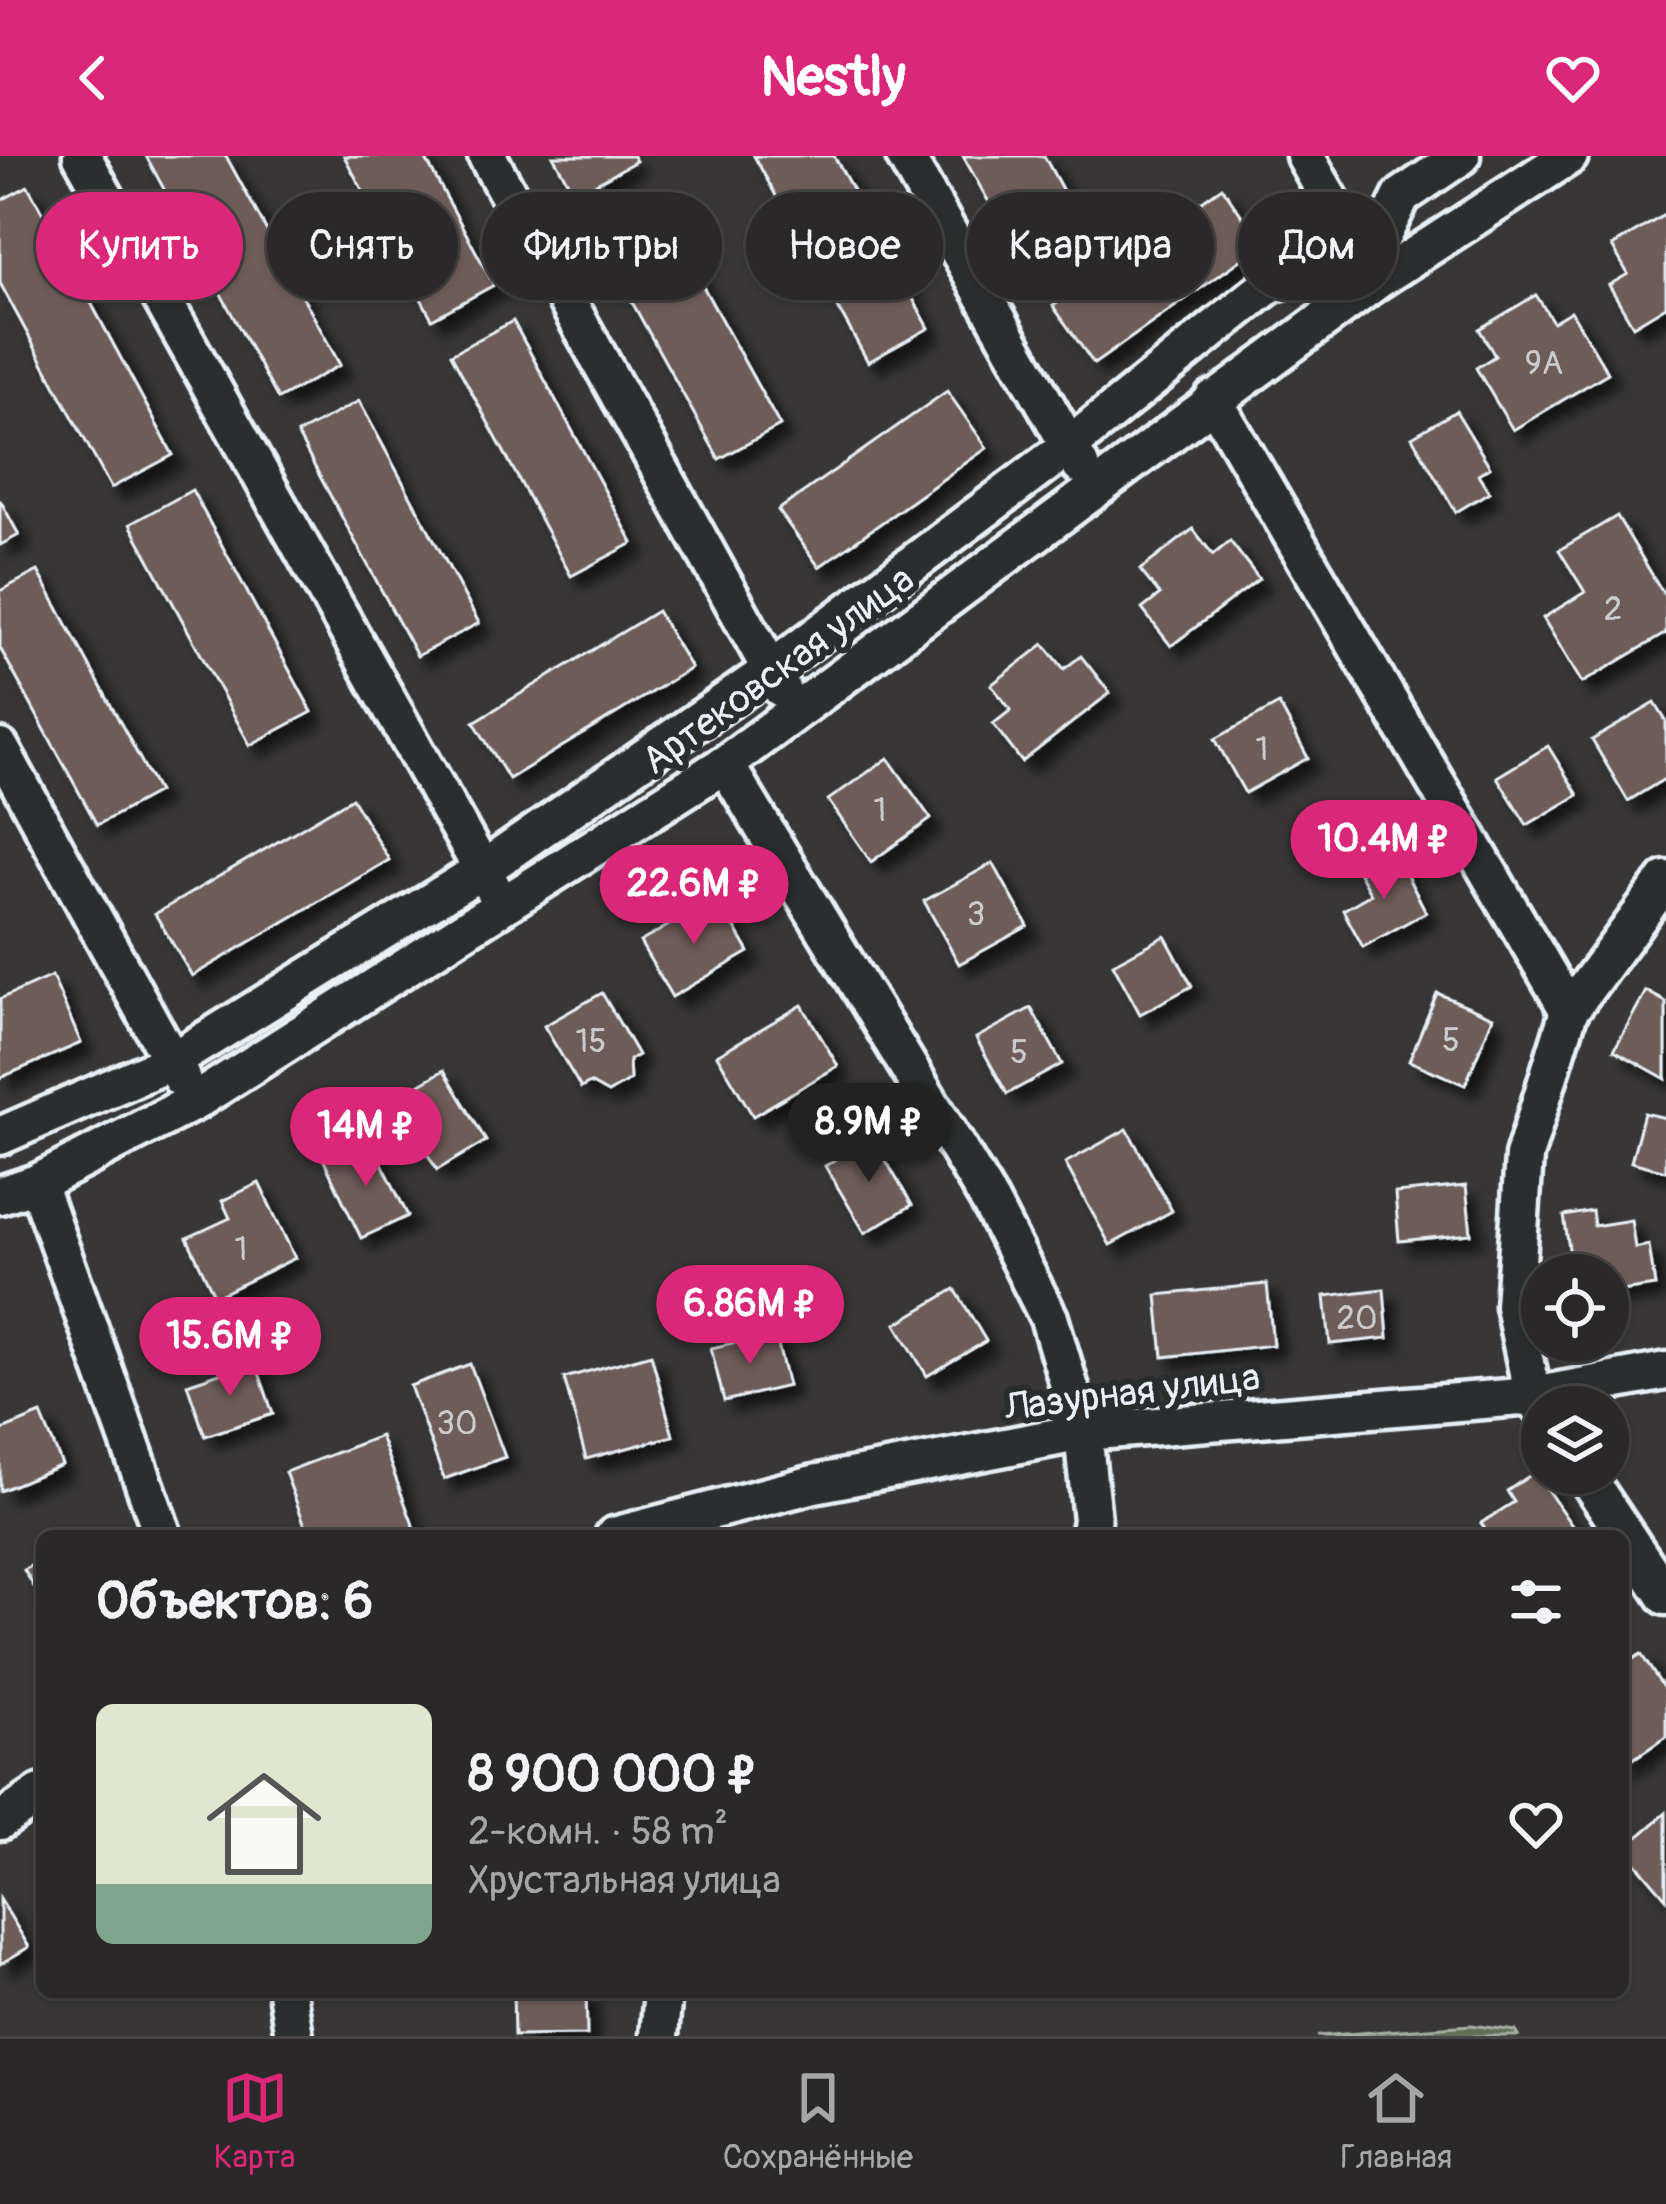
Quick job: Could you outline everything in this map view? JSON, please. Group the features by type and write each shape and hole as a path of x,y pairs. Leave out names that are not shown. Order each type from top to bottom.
{"street":[{"path":"82,156 502,906"},
{"path":"487,156 794,712"},
{"path":"905,156 1093,489"},
{"path":"1305,156 1325,192"},
{"path":"1397,206 1402,196 1461,156"},
{"name":"Артековская улица","path":"1397,250 1569,156"},
{"path":"0,1136 172,1061 482,869 771,670 1069,446 1250,300"},
{"name":"Артековская улица","path":"0,1195 37,1183 194,1102 725,764 1214,399 1328,300"},
{"path":"1214,399 1569,1011"},
{"path":"0,748 194,1102"},
{"path":"725,764 990,1202 1048,1318 1083,1432 1090,1530"},
{"path":"1534,1386 1514,1306 1524,1156 1569,1011 1666,880"},
{"path":"37,1183 161,1530"},
{"name":"Лазурная улица","path":"1606,1386 1666,1371"},
{"name":"Лазурная улица","path":"637,1530 814,1484 1083,1432 1521,1404"},
{"path":"1598,1494 1622,1530"},
{"path":"1629,1540 1666,1596"},
{"path":"0,1821 36,1797"},
{"path":"288,1998 294,2036"},
{"path":"659,2036 662,1998"}],"green space":[{"path":"1471,2025 1515,2031 1518,2036 1317,2036"}],"building":[{"path":"146,156 226,156 267,231 267,300 305,300 340,365 278,399 224,300 243,300 243,192 166,192"},
{"path":"344,156 424,156 444,192 363,192"},
{"path":"553,156 633,156 636,161 580,192 573,192"},
{"path":"754,156 834,156 854,192 774,192"},
{"path":"963,156 1044,156 1064,192 983,192"},
{"path":"28,186 36,201 36,300 89,300 173,455 111,488 0,283 0,201"},
{"path":"1222,187 1238,210 1238,262 1214,279 1214,193"},
{"path":"1666,214 1666,306 1633,326 1609,285 1628,274 1612,246"},
{"path":"458,219 482,263 482,292 432,319 422,300 458,300"},
{"path":"1536,295 1553,322 1571,311 1608,373 1513,430 1476,368 1495,356 1479,329"},
{"path":"631,300 710,300 780,426 719,459"},
{"path":"834,300 914,300 929,328 868,362"},
{"path":"1062,300 1184,300 1094,364 1053,306"},
{"path":"513,321 633,543 571,576 451,354"},
{"path":"947,391 987,448 819,567 778,510"},
{"path":"359,401 479,623 417,656 297,434"},
{"path":"1456,411 1490,467 1478,474 1489,492 1456,512 1412,437"},
{"path":"192,490 312,712 250,745 130,524"},
{"path":"0,500 19,535 0,545"},
{"path":"1617,516 1666,598 1666,633 1582,683 1543,618 1585,592 1559,550"},
{"path":"1193,529 1213,555 1230,541 1259,579 1171,646 1142,609 1160,595 1140,570"},
{"path":"38,571 158,792 97,825 0,648 0,591"},
{"path":"657,611 691,668 509,779 474,722"},
{"path":"1044,644 1064,669 1081,656 1110,693 1022,762 993,724 1011,710 991,685"},
{"path":"1655,703 1666,721 1666,778 1628,801 1592,740"},
{"path":"1279,704 1308,758 1245,793 1215,739"},
{"path":"1548,746 1578,795 1527,825 1497,777"},
{"path":"888,758 931,819 871,862 828,800"},
{"path":"352,798 389,860 192,976 155,914"},
{"path":"1395,853 1426,912 1363,947 1343,910 1371,894 1359,873"},
{"path":"993,863 1028,926 959,964 924,901"},
{"path":"717,897 749,952 672,997 640,942"},
{"path":"1165,936 1192,986 1140,1014 1113,964"},
{"path":"52,976 81,1043 0,1078 0,999"},
{"path":"1646,991 1666,1002 1666,1079 1614,1050"},
{"path":"602,993 638,1055 629,1060 630,1080 608,1093 590,1083 581,1088 544,1026"},
{"path":"1437,993 1493,1017 1465,1085 1409,1061"},
{"path":"802,1005 838,1066 753,1116 717,1055"},
{"path":"1031,1008 1062,1064 1007,1094 976,1038"},
{"path":"444,1070 486,1141 437,1170 395,1099"},
{"path":"1644,1113 1666,1118 1666,1171 1631,1162"},
{"path":"1127,1129 1172,1211 1110,1245 1065,1163"},
{"path":"872,1137 912,1205 865,1233 825,1166"},
{"path":"370,1139 408,1216 361,1238 324,1161"},
{"path":"259,1183 295,1258 215,1297 187,1238 230,1218 222,1201"},
{"path":"1466,1186 1471,1234 1399,1241 1395,1193"},
{"path":"1592,1211 1594,1226 1631,1220 1635,1248 1649,1245 1655,1286 1629,1290 1629,1254 1570,1254 1564,1216"},
{"path":"1267,1284 1273,1345 1163,1357 1157,1295"},
{"path":"955,1289 986,1341 927,1376 896,1324"},
{"path":"1384,1289 1388,1338 1330,1344 1325,1296"},
{"path":"775,1333 788,1386 724,1401 711,1348"},
{"path":"651,1354 673,1436 586,1459 564,1378"},
{"path":"255,1361 273,1414 205,1436 187,1384"},
{"path":"470,1364 505,1457 444,1479 410,1386"},
{"path":"41,1414 62,1465 0,1491 0,1431"},
{"path":"380,1436 415,1530 307,1530 285,1472"},
{"path":"1521,1482 1521,1494 1550,1494 1575,1530 1486,1530 1481,1523 1514,1502 1507,1491"},
{"path":"36,1563 36,1590 24,1570"},
{"path":"1641,1654 1666,1692 1666,1737 1629,1762 1629,1660"},
{"path":"1666,1813 1666,1898 1629,1855 1629,1845"},
{"path":"0,1899 29,1947 0,1964"},
{"path":"513,1998 586,1998 587,2035 514,2036"}]}
